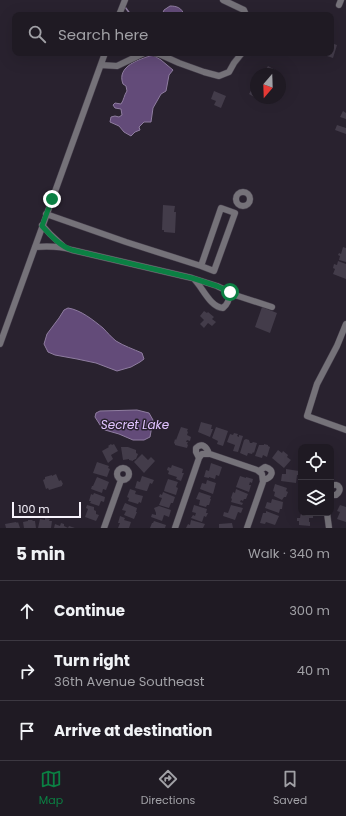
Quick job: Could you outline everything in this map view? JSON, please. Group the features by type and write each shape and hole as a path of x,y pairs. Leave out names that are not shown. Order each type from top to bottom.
{"street":[{"path":"120,12 125,0"},
{"path":"223,0 244,10 245,12"},
{"path":"0,344 104,56"},
{"path":"101,65 116,66 138,56"},
{"path":"164,56 191,68 219,76 229,72 240,56"},
{"path":"46,214 214,271 238,204"},
{"path":"201,266 221,208 235,213"},
{"path":"42,226 64,247"},
{"path":"35,247 64,247 192,278 217,286 238,296 272,307"},
{"path":"192,278 199,285 209,300 220,308 223,308 228,302 230,296 228,291"},
{"path":"346,324 337,346 317,384 307,416 346,430"},
{"path":"199,458 196,448 200,445 207,449 209,454"},
{"path":"175,528 199,458 202,454 209,454 259,471 262,474 263,480 247,528"},
{"path":"259,471 265,467 269,468 272,472 269,478 263,480"},
{"path":"104,528 121,480"},
{"path":"334,485 340,489 338,494 334,496"},
{"path":"327,516 329,528"}],"water":[{"path":"170,6 175,6 182,12 163,12"},
{"path":"155,56 173,70 169,75 166,91 161,94 153,108 151,122 144,122 139,127 140,130 131,136 124,132 119,126 110,122 111,117 119,117 122,115 121,109 115,108 113,105 115,103 121,104 127,91 126,86 123,84 123,72 130,64"},
{"path":"68,308 87,316 103,328 116,341 142,353 144,359 131,367 117,371 96,363 55,355 48,352 44,344 47,334 64,310"},
{"name":"Secret Lake","path":"137,410 149,413 153,420 150,437 144,440 133,440 105,430 95,417 96,413 100,411"}],"building":[{"path":"334,44 337,45 334,55"},
{"path":"214,91 226,96 221,108 214,105 216,101 211,99"},
{"path":"343,111 346,113 346,119 340,117"},
{"path":"337,125 346,128 346,134 335,130"},
{"path":"163,205 175,206 175,233 164,232 164,230 162,230"},
{"path":"343,247 346,248 346,262 339,260 340,256 338,255 339,253 341,254"},
{"path":"338,261 346,264 346,279 333,274 335,269 333,268 334,264 337,265"},
{"path":"262,307 277,313 270,333 255,327"},
{"path":"204,311 207,313 208,312 214,317 212,319 216,322 212,326 208,323 204,328 200,324 204,320 200,316"},
{"path":"201,422 212,425 211,429 213,429 210,437 198,432"},
{"path":"181,427 188,429 187,435 191,437 190,441 187,440 186,442 188,442 187,448 175,445 174,443"},
{"path":"216,427 228,431 223,446 217,444 218,441 212,438"},
{"path":"234,433 238,434 237,436 239,437 239,435 243,436 238,452 233,451 235,445 227,442 230,434 233,435"},
{"path":"244,440 249,440 250,443 257,443 254,453 248,453 247,456 240,453"},
{"path":"111,444 114,444 118,451 111,455 113,459 108,463 102,451"},
{"path":"264,444 270,447 267,457 263,455 262,458 255,456 259,445"},
{"path":"121,447 128,447 136,450 136,453 138,454 136,459 133,461 129,459 123,460"},
{"path":"278,450 282,453 283,451 291,460 284,468 272,458"},
{"path":"142,454 148,460 151,457 155,461 144,473 134,462"},
{"path":"97,462 109,466 108,468 110,469 107,477 93,473"},
{"path":"211,463 222,467 219,476 216,475 215,479 204,477 206,470 209,471"},
{"path":"172,465 183,469 182,473 184,473 181,481 176,479 177,477 168,474 168,467 171,468"},
{"path":"286,469 298,471 296,483 281,481 282,474 286,474"},
{"path":"56,474 59,481 61,480 63,484 62,486 49,490 48,488 46,489 43,480 45,477"},
{"path":"142,476 154,480 152,484 150,483 147,491 135,488 137,481 140,482"},
{"path":"240,476 253,479 252,483 250,482 249,485 251,485 249,492 236,487"},
{"path":"97,477 109,482 106,490 103,489 102,493 91,489"},
{"path":"168,479 178,482 176,487 178,488 176,495 164,491"},
{"path":"207,480 216,483 213,494 200,489 202,483 206,484"},
{"path":"275,484 287,488 286,491 288,492 286,497 282,500 274,496 275,492 273,491"},
{"path":"130,489 136,491 135,494 143,496 141,503 139,502 138,504 128,501 129,498 127,497"},
{"path":"236,489 248,494 246,499 243,501 241,500 240,502 243,503 242,505 231,502 233,492 235,493"},
{"path":"163,492 175,497 169,508 159,505 162,498 159,497"},
{"path":"199,492 211,496 209,505 206,507 199,505 200,500 196,499"},
{"path":"94,493 105,497 104,502 101,501 99,506 90,503 91,501 89,501 91,494 93,495"},
{"path":"272,499 283,502 282,509 280,509 279,513 265,508 267,502 271,503"},
{"path":"125,503 137,508 134,519 124,515 126,511 122,510"},
{"path":"87,505 94,507 96,514 99,515 96,521 85,517 88,509 86,508"},
{"path":"194,505 207,509 206,513 208,513 206,517 204,516 202,522 191,518 193,515 195,516 196,513 192,512"},
{"path":"231,505 243,508 241,513 238,512 235,520 223,516 224,512 228,513"},
{"path":"340,505 346,507 346,522 337,519 340,512 337,511"},
{"path":"159,506 171,510 169,517 164,515 162,521 151,517 152,514 156,515 154,508"},
{"path":"266,511 279,516 275,525 266,522 265,524 260,523 263,513 266,513"},
{"path":"120,516 125,518 124,520 131,522 129,528 118,528"},
{"path":"300,516 313,516 313,518 309,518 310,526 299,525 297,518 300,518"},
{"path":"45,518 52,521 51,528 38,528 40,519 45,520"},
{"path":"28,520 35,521 36,528 24,528 23,522"},
{"path":"191,520 205,524 203,528 186,528 188,524 190,525"},
{"path":"154,521 166,525 165,528 150,528"},
{"path":"18,522 20,528 6,528 5,524"},
{"path":"61,523 68,528 54,528 55,524 60,526"},
{"path":"232,523 233,528 219,528 219,524"}],"waterway":[{"path":"125,7 129,12"}],"route":[{"path":"52,199 42,226 64,247 192,278 230,292"}]}
